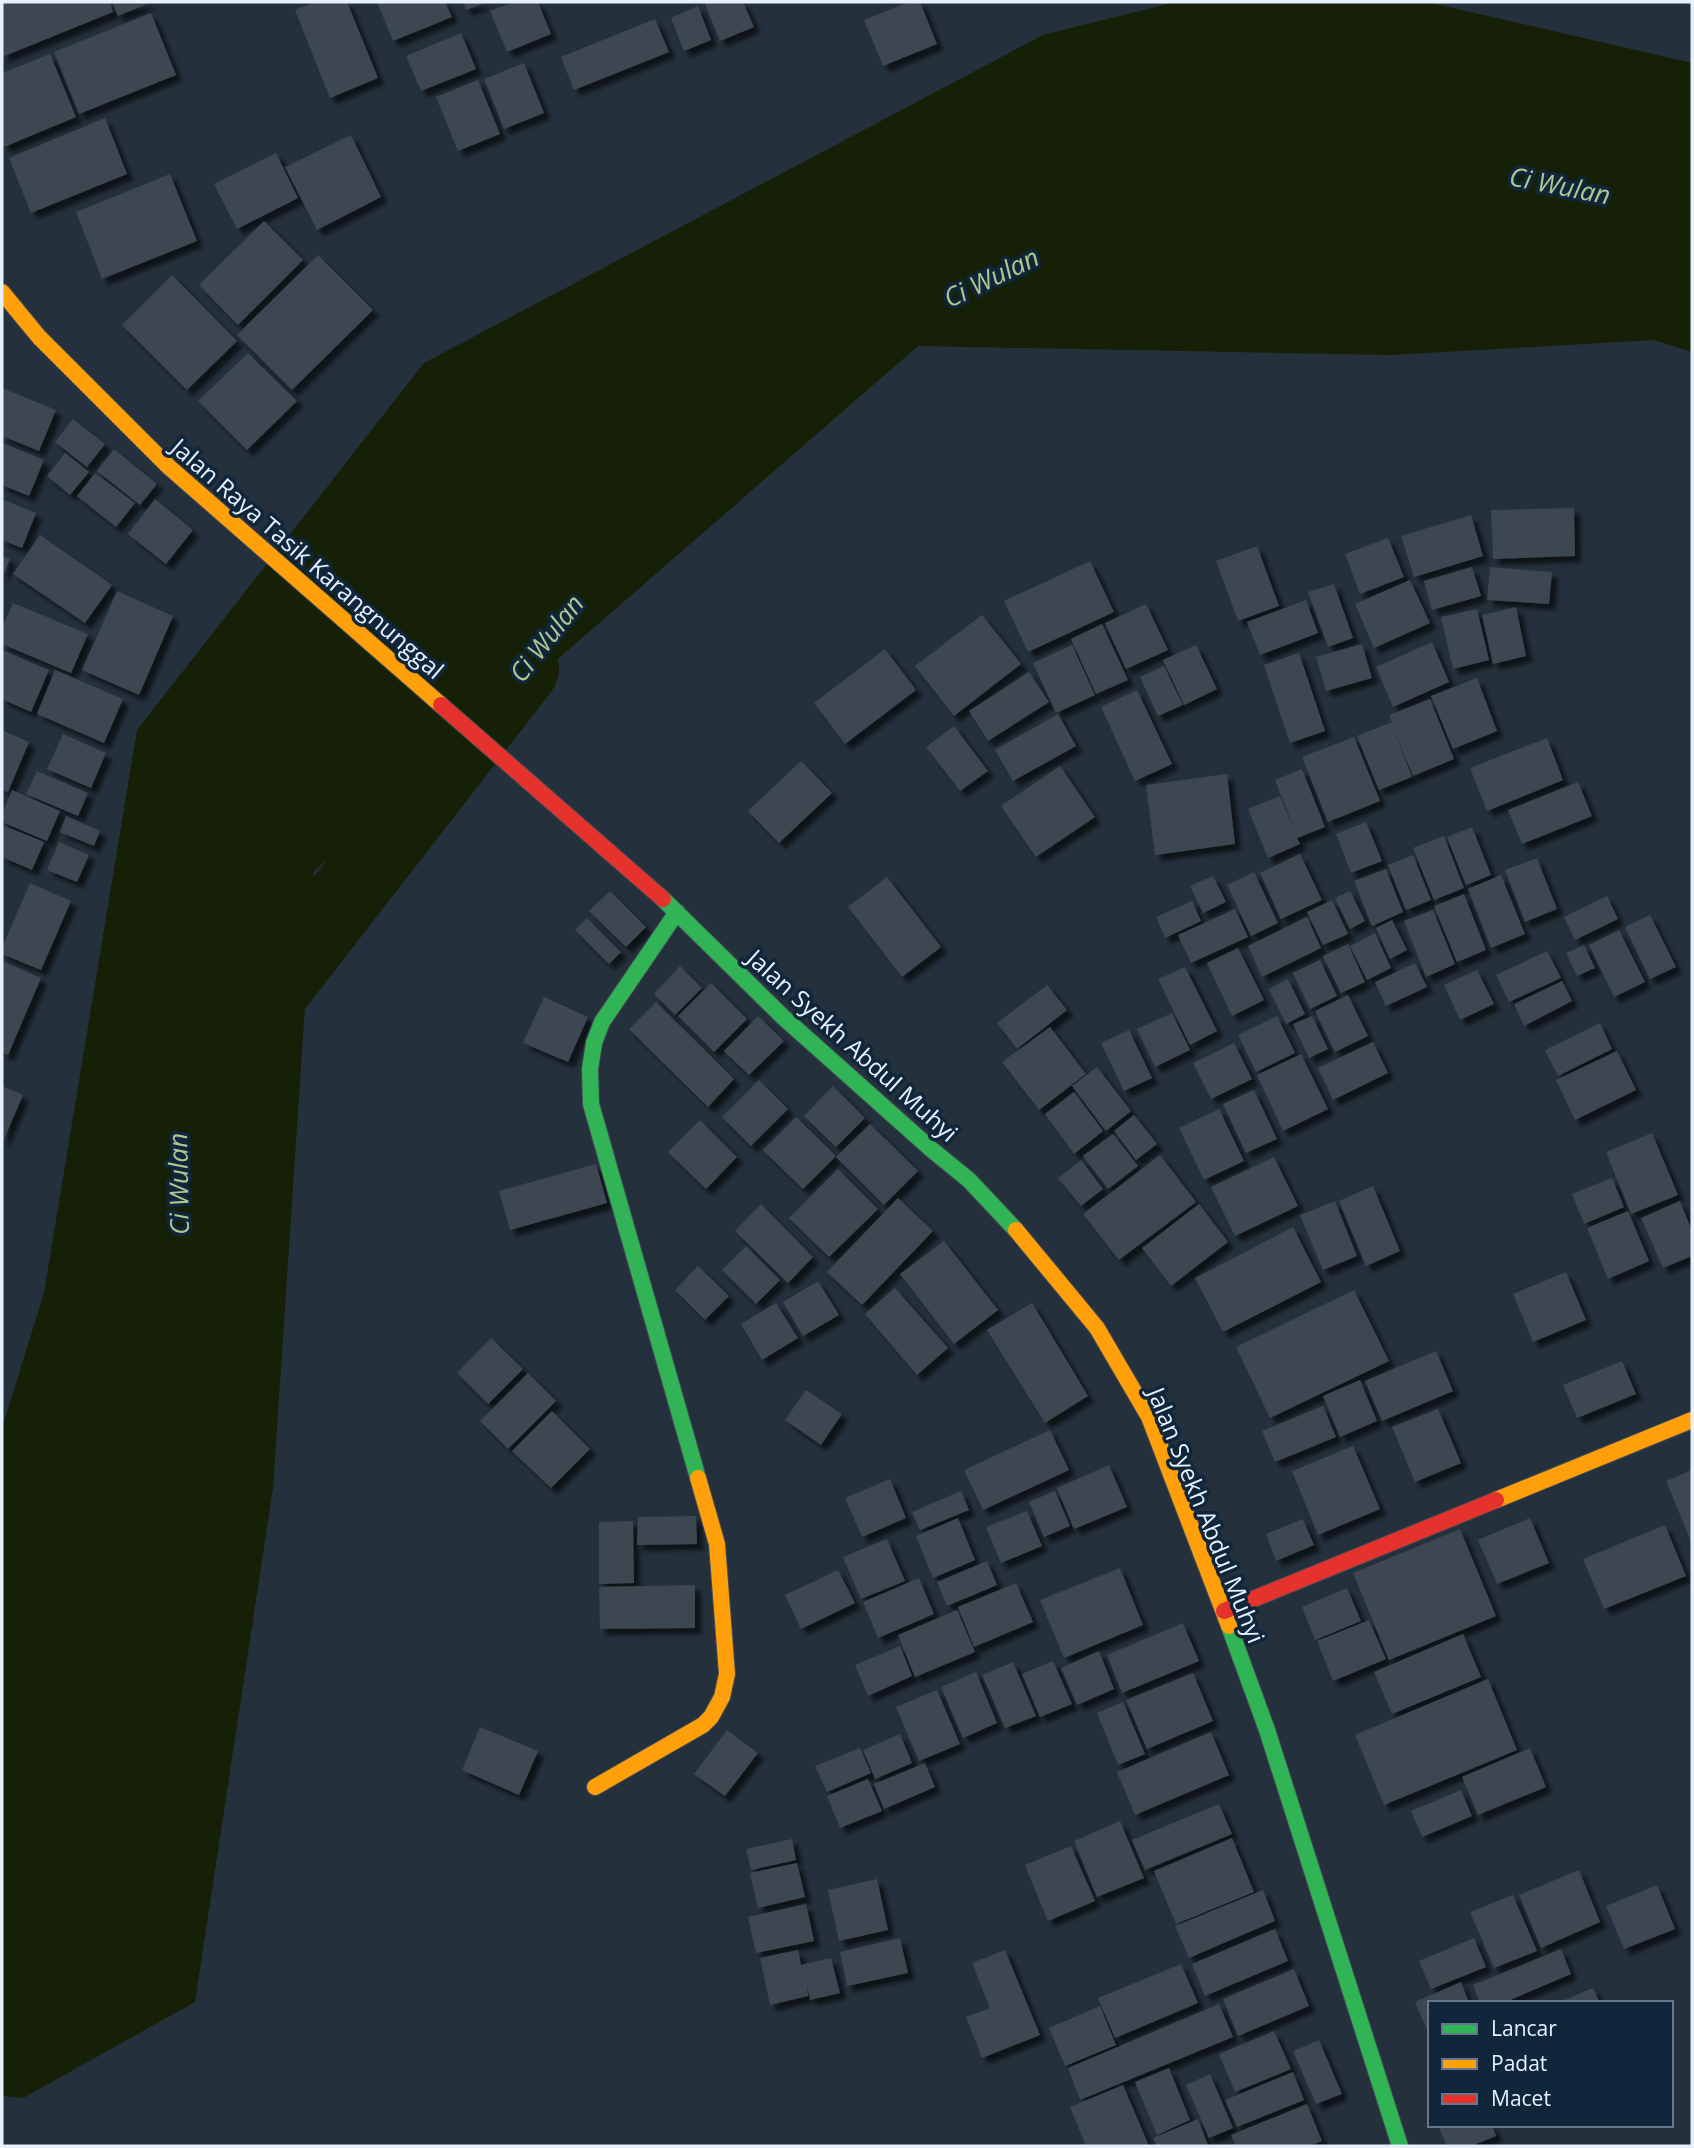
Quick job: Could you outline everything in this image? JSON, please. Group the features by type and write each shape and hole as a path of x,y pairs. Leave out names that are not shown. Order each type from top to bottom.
{"main road":[{"name":"Jalan Raya Tasik Karangnunggal","path":"2,292 39,337 169,467 599,844"},
{"name":"Jalan Syekh Abdul Muhyi","path":"599,844 677,912 783,1017 969,1180 1009,1221 1097,1328 1149,1417 1224,1611 1267,1730 1400,2146"},
{"path":"595,1787 703,1725 711,1717 722,1697 727,1674 717,1545 591,1104 589,1087 594,1043 602,1022 677,912"},
{"path":"1224,1611 1692,1420"}],"water":[{"path":"1176,2 1427,2 1692,63 1692,352 1654,340 1391,355 918,346 314,871 273,1488 195,2002 23,2098 2,2096 2,1428 44,1293 137,730 424,363 1043,35"}],"building":[{"path":"2,2 110,2 113,12 2,57"},
{"path":"112,2 152,2 118,16"},
{"path":"315,2 347,2 378,78 330,98 295,10"},
{"path":"377,2 445,2 452,17 393,41"},
{"path":"463,2 487,2 466,10"},
{"path":"514,2 538,2 551,34 507,52 490,11"},
{"path":"704,2 743,2 754,27 720,41"},
{"path":"909,2 920,2 937,44 883,66 864,20"},
{"path":"698,6 711,40 684,51 671,18"},
{"path":"151,13 176,75 79,114 54,52"},
{"path":"655,19 669,52 574,90 561,57"},
{"path":"461,33 476,69 421,91 406,56"},
{"path":"50,54 76,117 4,147 2,73"},
{"path":"524,63 544,113 504,129 484,79"},
{"path":"478,80 500,134 458,151 436,97"},
{"path":"105,118 127,174 31,213 9,158"},
{"path":"351,135 381,197 317,230 285,167"},
{"path":"276,153 298,198 237,229 214,184"},
{"path":"170,174 197,241 102,279 76,212"},
{"path":"264,221 303,260 238,325 199,285"},
{"path":"318,255 373,310 292,390 237,335"},
{"path":"172,275 237,341 187,390 122,325"},
{"path":"248,353 297,401 247,450 198,401"},
{"path":"2,388 56,410 39,451 2,436"},
{"path":"73,419 105,444 87,467 55,442"},
{"path":"2,443 44,460 29,496 2,485"},
{"path":"114,449 157,484 140,505 97,471"},
{"path":"65,453 89,472 70,495 47,476"},
{"path":"95,473 135,503 116,527 77,496"},
{"path":"2,499 36,513 22,548 2,540"},
{"path":"155,499 193,530 166,564 128,534"},
{"path":"1574,508 1575,556 1493,559 1491,510"},
{"path":"1471,515 1483,556 1414,577 1401,536"},
{"path":"40,535 112,585 85,623 13,574"},
{"path":"1388,538 1404,577 1360,594 1345,554"},
{"path":"1257,546 1279,606 1238,621 1216,561"},
{"path":"2,556 10,559 2,578"},
{"path":"1090,561 1114,612 1028,652 1004,601"},
{"path":"1472,567 1481,596 1432,610 1424,581"},
{"path":"1490,567 1552,572 1549,604 1487,600"},
{"path":"1410,580 1430,623 1374,648 1355,604"},
{"path":"1334,584 1353,638 1328,647 1308,592"},
{"path":"117,591 173,616 139,695 82,670"},
{"path":"1306,600 1318,633 1260,655 1247,622"},
{"path":"13,603 88,634 71,673 2,644 2,628"},
{"path":"1146,604 1168,650 1126,669 1105,623"},
{"path":"1516,607 1526,656 1493,664 1482,615"},
{"path":"1477,609 1489,660 1453,669 1441,617"},
{"path":"982,615 1021,664 954,716 915,666"},
{"path":"1102,624 1128,680 1096,694 1071,639"},
{"path":"1432,642 1449,682 1393,707 1376,667"},
{"path":"1362,644 1372,678 1326,691 1316,657"},
{"path":"1072,645 1095,695 1056,713 1033,663"},
{"path":"1196,645 1217,689 1184,705 1163,660"},
{"path":"885,649 916,690 845,744 814,703"},
{"path":"2,650 49,670 31,712 2,699"},
{"path":"1299,653 1325,731 1290,743 1264,665"},
{"path":"1164,666 1183,705 1158,716 1140,677"},
{"path":"55,670 123,699 104,743 37,714"},
{"path":"1029,672 1049,702 988,741 969,711"},
{"path":"1477,678 1497,731 1453,749 1431,696"},
{"path":"1137,690 1172,764 1135,781 1101,707"},
{"path":"1430,699 1454,759 1413,776 1393,728 1412,777 1379,790 1357,736 1392,722 1389,715"},
{"path":"1058,714 1076,746 1013,781 995,750"},
{"path":"954,726 988,771 960,791 926,747"},
{"path":"2,730 29,742 8,792 2,790"},
{"path":"63,734 106,753 91,788 47,769"},
{"path":"1354,737 1380,801 1328,822 1302,757"},
{"path":"1547,738 1563,780 1487,811 1470,768"},
{"path":"801,761 832,793 779,843 748,811"},
{"path":"1060,766 1095,817 1036,857 1001,806"},
{"path":"1302,769 1325,827 1297,838 1300,844 1268,858 1248,809 1280,796 1295,831 1275,780"},
{"path":"37,771 88,793 78,816 26,794"},
{"path":"1227,774 1235,844 1155,855 1146,785"},
{"path":"1578,782 1592,816 1522,844 1508,810"},
{"path":"12,790 60,811 47,841 2,822 2,814"},
{"path":"66,816 100,831 94,846 60,832"},
{"path":"1366,822 1382,861 1351,873 1336,834"},
{"path":"2,825 44,842 32,870 2,857"},
{"path":"1472,827 1491,875 1466,885 1447,837"},
{"path":"1444,836 1464,888 1434,900 1413,848"},
{"path":"59,842 89,855 77,882 47,870"},
{"path":"1300,854 1322,900 1281,919 1260,873"},
{"path":"1413,855 1431,900 1406,910 1388,865"},
{"path":"1537,858 1557,909 1525,922 1505,870"},
{"path":"1386,869 1403,912 1372,926 1354,881"},
{"path":"1254,872 1278,923 1251,936 1227,885"},
{"path":"1501,875 1525,934 1491,948 1468,889"},
{"path":"1213,876 1226,902 1203,913 1190,886"},
{"path":"887,877 941,947 902,977 848,907"},
{"path":"30,883 71,901 41,970 2,954 2,948"},
{"path":"610,891 646,927 626,947 589,911"},
{"path":"1350,891 1365,921 1350,929 1335,898"},
{"path":"1464,894 1486,950 1457,962 1434,906"},
{"path":"1607,896 1618,919 1575,940 1564,917"},
{"path":"1332,900 1348,934 1323,945 1307,912"},
{"path":"1192,901 1201,921 1165,938 1156,917"},
{"path":"1235,909 1248,937 1191,963 1178,935"},
{"path":"1433,910 1455,964 1426,977 1404,921"},
{"path":"1650,915 1676,967 1650,979 1625,927"},
{"path":"1307,917 1321,948 1262,977 1248,946"},
{"path":"587,918 621,952 609,964 575,930"},
{"path":"1392,920 1407,950 1390,959 1376,928"},
{"path":"1619,930 1645,982 1614,997 1589,945"},
{"path":"1375,933 1391,968 1367,980 1350,946"},
{"path":"1348,944 1365,982 1341,993 1323,956"},
{"path":"1584,945 1595,968 1577,976 1566,953"},
{"path":"1238,948 1264,1000 1232,1016 1207,963"},
{"path":"1547,951 1561,978 1509,1002 1496,975"},
{"path":"1320,960 1337,996 1310,1009 1293,973"},
{"path":"2,961 41,978 8,1055 2,1052"},
{"path":"1415,963 1427,987 1386,1006 1375,982"},
{"path":"680,966 702,988 675,1015 654,994"},
{"path":"1185,967 1217,1031 1190,1045 1158,979"},
{"path":"1477,970 1494,1004 1460,1020 1444,985"},
{"path":"1288,979 1305,1014 1286,1024 1269,989"},
{"path":"1562,981 1572,1001 1524,1026 1514,1004"},
{"path":"711,983 747,1019 714,1052 678,1016"},
{"path":"1047,985 1067,1010 1017,1049 997,1023"},
{"path":"1348,995 1368,1036 1335,1052 1315,1011"},
{"path":"544,997 588,1017 568,1062 523,1043"},
{"path":"656,1002 734,1079 708,1107 629,1029"},
{"path":"1172,1013 1190,1050 1155,1067 1137,1029"},
{"path":"758,1016 784,1041 749,1075 724,1051"},
{"path":"1277,1016 1295,1053 1256,1072 1238,1035"},
{"path":"1312,1016 1328,1049 1309,1058 1293,1024"},
{"path":"1600,1023 1612,1049 1558,1076 1545,1050"},
{"path":"1050,1027 1086,1074 1039,1110 1002,1062"},
{"path":"1129,1030 1152,1078 1124,1091 1101,1043"},
{"path":"1373,1042 1388,1073 1333,1100 1318,1068"},
{"path":"1234,1043 1252,1079 1211,1099 1193,1063"},
{"path":"1617,1051 1636,1090 1575,1120 1556,1080"},
{"path":"1301,1054 1328,1109 1283,1131 1257,1075"},
{"path":"1097,1067 1131,1111 1106,1131 1072,1086"},
{"path":"759,1080 788,1109 751,1146 722,1117"},
{"path":"2,1086 23,1095 2,1144"},
{"path":"833,1086 865,1118 836,1147 804,1116"},
{"path":"1254,1090 1277,1139 1246,1153 1223,1104"},
{"path":"1074,1092 1103,1131 1074,1154 1045,1114"},
{"path":"1219,1109 1244,1161 1204,1180 1179,1128"},
{"path":"1134,1115 1157,1144 1136,1160 1114,1131"},
{"path":"796,1117 836,1156 803,1189 763,1150"},
{"path":"700,1120 737,1157 706,1189 668,1152"},
{"path":"870,1124 918,1171 884,1205 836,1157"},
{"path":"1652,1133 1678,1195 1631,1214 1606,1152"},
{"path":"1113,1134 1138,1166 1108,1189 1083,1156"},
{"path":"1160,1155 1196,1202 1119,1260 1083,1214"},
{"path":"1274,1157 1298,1206 1235,1236 1211,1187"},
{"path":"1081,1160 1103,1189 1081,1206 1058,1178"},
{"path":"596,1164 607,1203 510,1230 499,1191"},
{"path":"838,1169 878,1209 829,1257 789,1218"},
{"path":"1612,1178 1624,1207 1584,1224 1572,1194"},
{"path":"1373,1186 1400,1251 1366,1266 1339,1201"},
{"path":"898,1198 933,1231 862,1305 827,1272"},
{"path":"1335,1201 1357,1256 1323,1270 1300,1215"},
{"path":"1680,1201 1692,1231 1692,1256 1663,1268 1641,1218"},
{"path":"761,1204 813,1257 788,1283 735,1231"},
{"path":"1199,1204 1228,1242 1171,1286 1142,1248"},
{"path":"1628,1211 1649,1261 1608,1279 1587,1228"},
{"path":"1293,1227 1321,1282 1223,1332 1195,1278"},
{"path":"944,1241 998,1310 954,1344 900,1274"},
{"path":"746,1246 780,1280 756,1304 722,1270"},
{"path":"698,1266 729,1296 705,1320 675,1290"},
{"path":"1566,1272 1586,1320 1533,1342 1513,1294"},
{"path":"818,1281 839,1315 803,1336 783,1302"},
{"path":"895,1288 948,1348 917,1375 865,1314"},
{"path":"1354,1290 1389,1361 1270,1418 1236,1347"},
{"path":"776,1303 798,1338 762,1360 741,1324"},
{"path":"1032,1303 1088,1396 1045,1423 987,1330"},
{"path":"491,1338 523,1369 488,1404 457,1373"},
{"path":"1436,1351 1453,1391 1382,1421 1365,1381"},
{"path":"1622,1361 1636,1394 1577,1418 1563,1385"},
{"path":"528,1373 556,1401 508,1449 480,1421"},
{"path":"1360,1380 1377,1421 1340,1437 1323,1396"},
{"path":"806,1390 842,1414 821,1445 785,1420"},
{"path":"1323,1406 1336,1437 1275,1462 1262,1431"},
{"path":"1438,1409 1461,1463 1415,1482 1392,1427"},
{"path":"552,1411 590,1449 551,1488 512,1451"},
{"path":"1050,1430 1069,1470 983,1510 964,1470"},
{"path":"1353,1446 1380,1509 1318,1535 1292,1471"},
{"path":"1109,1465 1127,1507 1074,1529 1057,1488"},
{"path":"1692,1470 1692,1544 1666,1481"},
{"path":"890,1479 906,1518 862,1537 845,1498"},
{"path":"961,1491 969,1510 920,1530 912,1512"},
{"path":"1055,1491 1070,1526 1044,1537 1029,1502"},
{"path":"1027,1511 1042,1546 1001,1563 986,1527"},
{"path":"696,1516 697,1544 637,1545 638,1517"},
{"path":"958,1518 975,1560 933,1578 916,1536"},
{"path":"1530,1518 1549,1563 1497,1584 1478,1540"},
{"path":"1303,1519 1314,1545 1276,1561 1266,1534"},
{"path":"633,1521 634,1583 599,1584 599,1522"},
{"path":"1665,1525 1686,1576 1604,1609 1583,1559"},
{"path":"1460,1529 1496,1616 1389,1660 1353,1573"},
{"path":"887,1539 905,1581 861,1599 843,1557"},
{"path":"987,1561 997,1585 947,1606 937,1582"},
{"path":"1120,1568 1143,1625 1064,1658 1040,1600"},
{"path":"838,1570 855,1603 801,1629 785,1595"},
{"path":"919,1578 934,1614 878,1638 863,1602"},
{"path":"1016,1583 1033,1622 974,1647 958,1607"},
{"path":"695,1585 695,1628 600,1629 599,1587"},
{"path":"1347,1588 1361,1621 1315,1640 1302,1607"},
{"path":"957,1610 975,1652 915,1677 898,1635"},
{"path":"1369,1620 1386,1659 1333,1681 1317,1641"},
{"path":"1183,1623 1199,1661 1122,1693 1107,1655"},
{"path":"1463,1634 1481,1677 1392,1714 1374,1672"},
{"path":"900,1646 912,1676 868,1696 855,1665"},
{"path":"1099,1651 1114,1689 1077,1705 1061,1668"},
{"path":"1053,1661 1072,1704 1040,1717 1022,1674"},
{"path":"1013,1662 1036,1716 1005,1728 982,1675"},
{"path":"976,1672 997,1723 963,1738 941,1687"},
{"path":"1193,1673 1213,1721 1147,1749 1126,1700"},
{"path":"1488,1679 1517,1750 1384,1805 1355,1735"},
{"path":"937,1690 960,1744 919,1761 896,1707"},
{"path":"1123,1702 1145,1754 1118,1765 1097,1713"},
{"path":"480,1727 538,1751 519,1795 462,1770"},
{"path":"727,1730 758,1753 725,1796 694,1774"},
{"path":"1211,1732 1229,1775 1135,1815 1117,1772"},
{"path":"900,1734 912,1763 875,1779 863,1750"},
{"path":"860,1748 871,1773 827,1792 815,1766"},
{"path":"1530,1748 1546,1787 1478,1815 1462,1777"},
{"path":"925,1763 935,1787 884,1809 874,1784"},
{"path":"868,1779 882,1811 840,1828 827,1796"},
{"path":"1461,1790 1472,1816 1422,1837 1411,1811"},
{"path":"1219,1804 1232,1834 1145,1870 1132,1840"},
{"path":"1120,1821 1144,1878 1097,1897 1074,1841"},
{"path":"1232,1838 1254,1892 1176,1924 1154,1871"},
{"path":"792,1839 796,1860 751,1870 746,1849"},
{"path":"1071,1846 1095,1901 1048,1921 1025,1865"},
{"path":"797,1863 805,1897 758,1908 750,1873"},
{"path":"1579,1870 1600,1922 1541,1948 1519,1895"},
{"path":"877,1879 888,1930 839,1941 828,1890"},
{"path":"1657,1885 1675,1929 1624,1949 1606,1906"},
{"path":"1263,1890 1275,1921 1189,1958 1175,1926"},
{"path":"1513,1895 1537,1951 1494,1968 1470,1912"},
{"path":"806,1904 814,1941 756,1953 748,1917"},
{"path":"1275,1929 1288,1961 1205,1996 1192,1964"},
{"path":"900,1938 908,1973 847,1986 840,1952"},
{"path":"1474,1938 1486,1967 1431,1989 1419,1961"},
{"path":"1561,1949 1571,1974 1508,2001 1479,2001 1473,1985"},
{"path":"798,1950 801,1965 831,1958 840,1993 810,2000 807,1985 808,1996 770,2005 760,1958"},
{"path":"1005,1950 1040,2035 982,2058 966,2017 990,2008 972,1963"},
{"path":"1181,1964 1198,2003 1115,2038 1098,1998"},
{"path":"1294,1969 1309,2006 1238,2036 1223,1999"},
{"path":"1461,1982 1468,2001 1428,2001 1428,2032 1415,2002"},
{"path":"1593,1988 1599,2001 1562,2001"},
{"path":"1219,2004 1233,2037 1080,2100 1068,2068"},
{"path":"1100,2006 1116,2045 1065,2066 1049,2028"},
{"path":"1274,2031 1291,2069 1235,2092 1219,2054"},
{"path":"1319,2040 1342,2094 1316,2104 1293,2051"},
{"path":"1169,2068 1190,2120 1157,2135 1135,2082"},
{"path":"1293,2072 1304,2100 1237,2127 1225,2100"},
{"path":"1210,2074 1233,2128 1209,2138 1186,2085"},
{"path":"1123,2085 1149,2146 1086,2146 1070,2107"},
{"path":"1307,2104 1322,2141 1309,2146 1236,2146 1231,2135"},
{"path":"1198,2119 1208,2145 1157,2146 1153,2138"},
{"path":"1439,2127 1493,2127 1496,2136 1471,2146 1447,2146"}],"waterway":[{"name":"Ci Wulan","path":"248,1022 522,669"}],"traffic: fast":[{"path":"663,899 783,1017 969,1180 1016,1230"},
{"path":"677,912 602,1022 594,1043 590,1069 591,1104 698,1478"},
{"path":"1229,1626 1267,1730 1400,2146"}],"traffic: slow":[{"path":"2,292 39,337 169,467 441,705"},
{"path":"1016,1230 1097,1328 1149,1417 1229,1626"},
{"path":"1496,1500 1692,1420"},
{"path":"595,1787 703,1725 711,1717 722,1697 727,1674 717,1544 698,1478"}],"traffic: jam":[{"path":"441,705 663,899"},
{"path":"1224,1611 1496,1500"}]}
